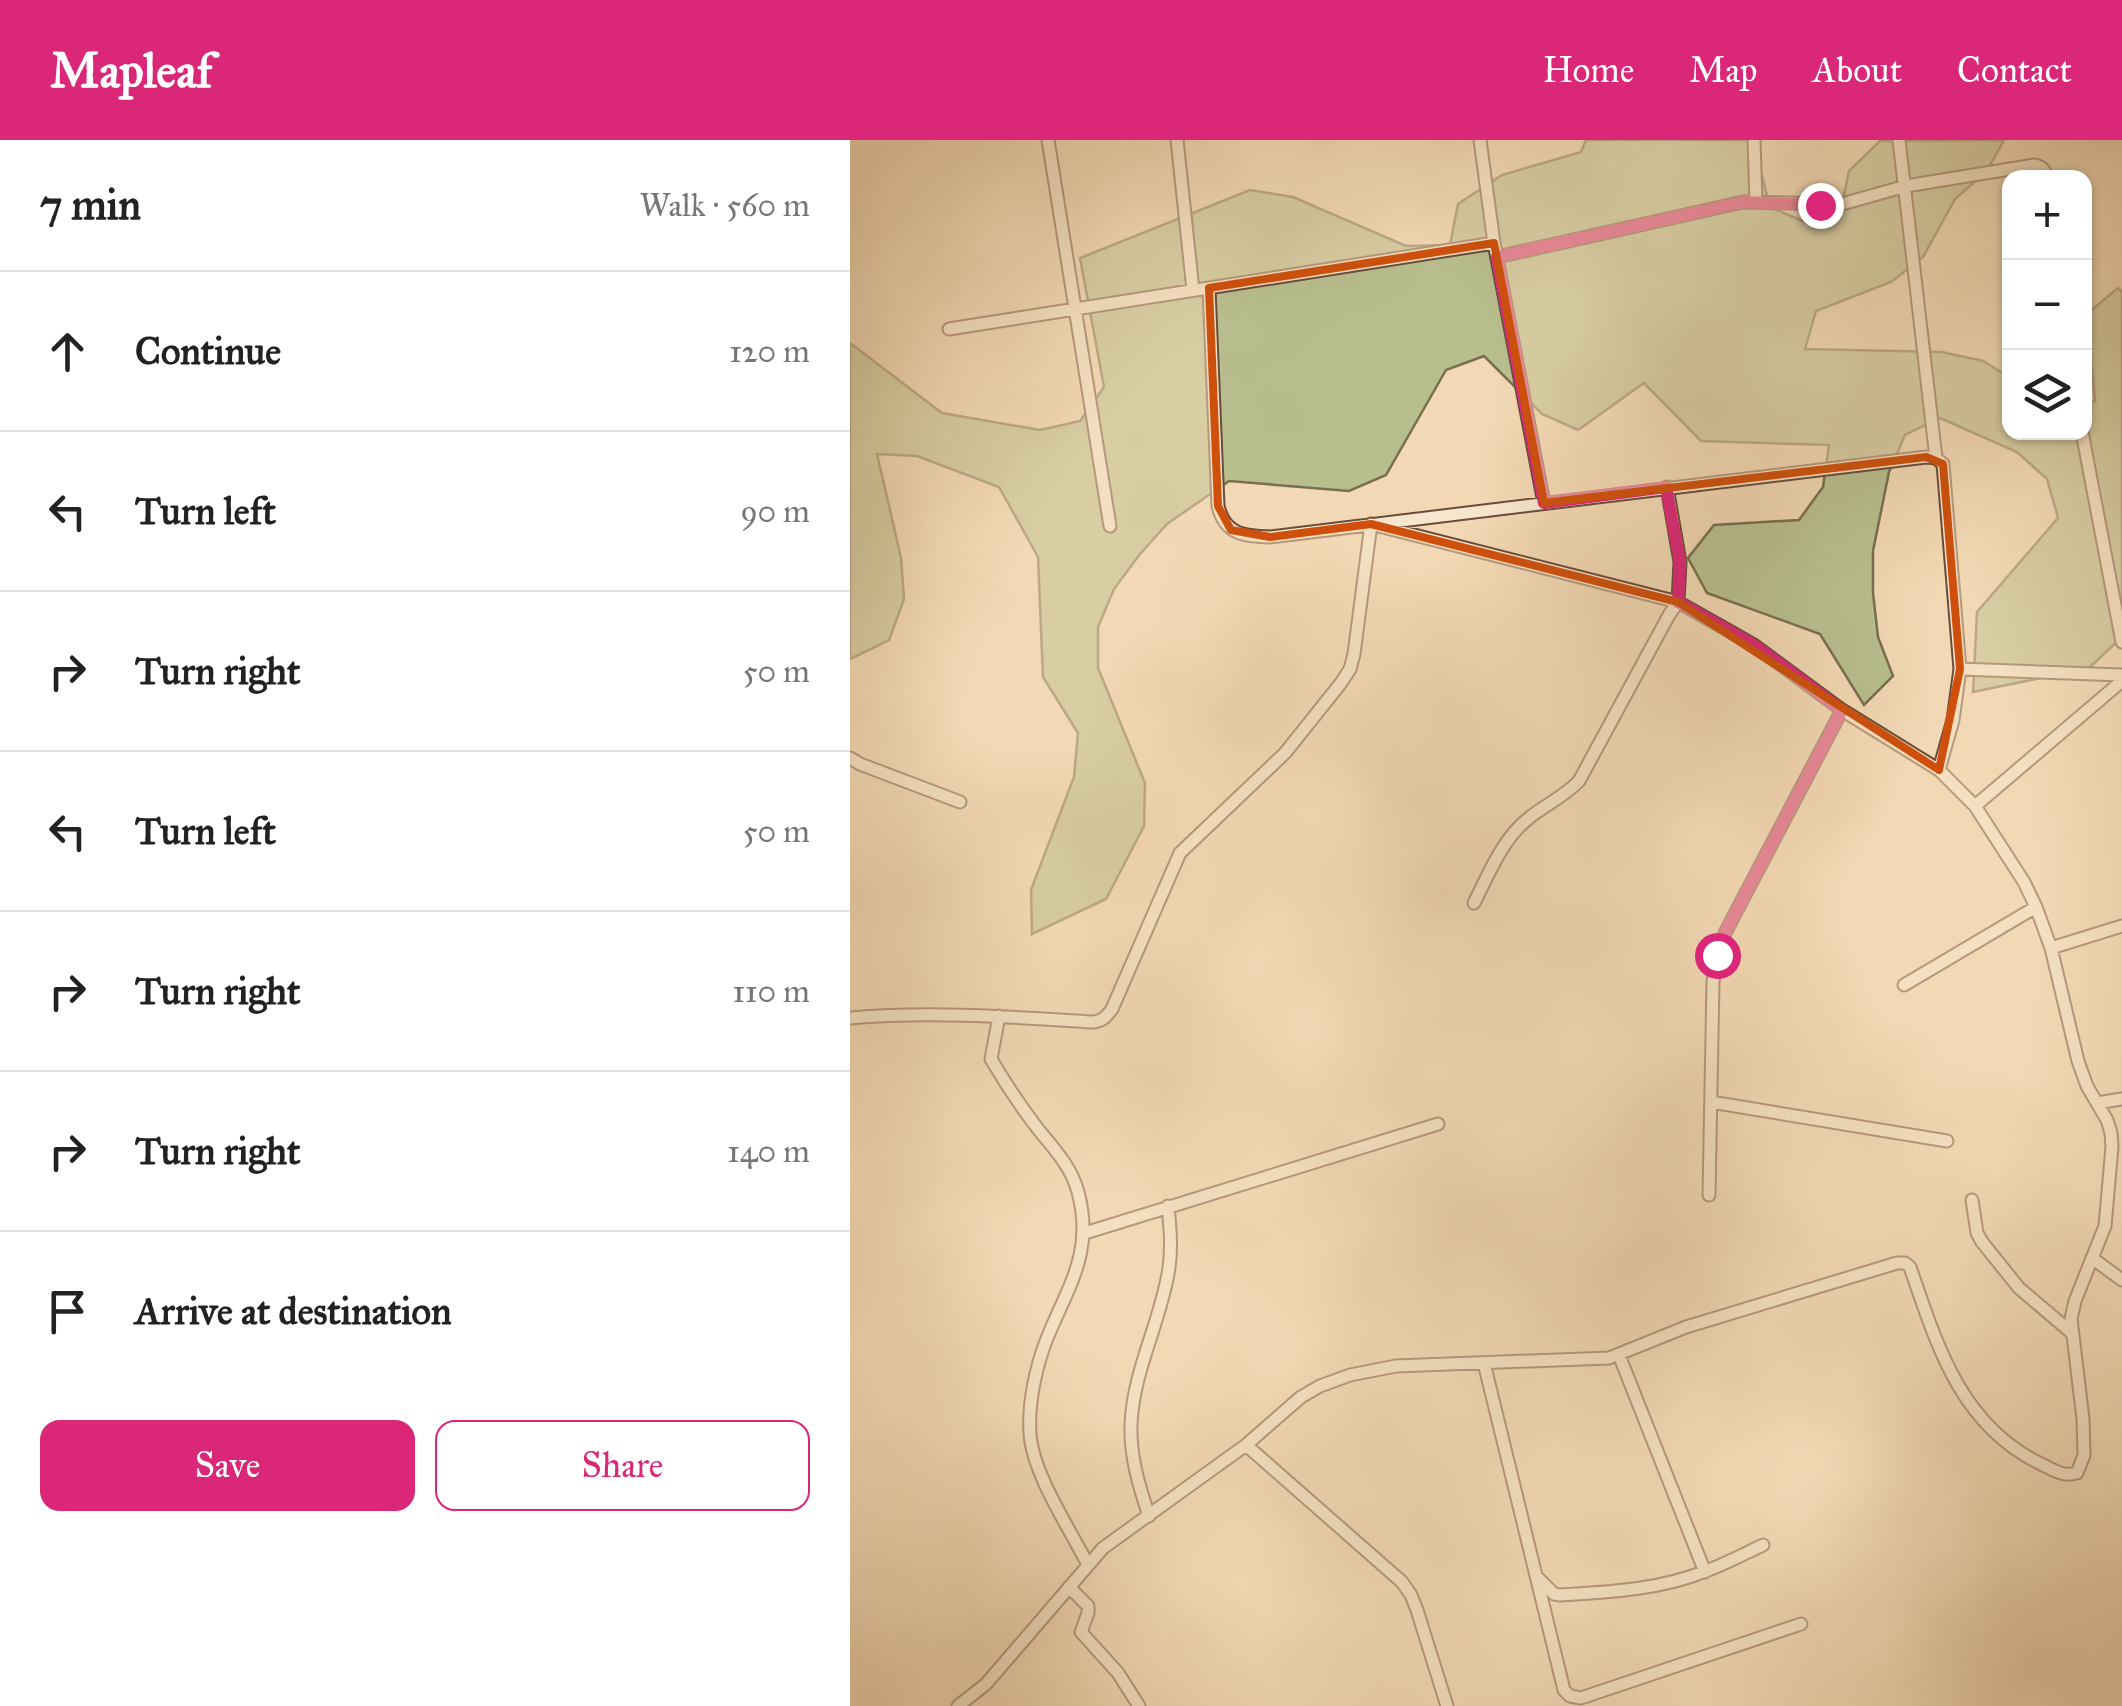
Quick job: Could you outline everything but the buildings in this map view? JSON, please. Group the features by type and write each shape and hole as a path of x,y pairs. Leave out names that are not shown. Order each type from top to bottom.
{"street":[{"path":"1048,140 1110,526"},
{"path":"1177,140 1193,290"},
{"path":"1480,140 1494,243 1544,503"},
{"path":"1754,140 1756,200"},
{"path":"1900,140 1936,458"},
{"path":"2005,170 2036,165 2043,170"},
{"path":"1497,257 1756,200 1842,204 1906,186 2002,170"},
{"path":"949,329 1494,243"},
{"path":"1210,288 1218,506 1222,520 1231,530 1248,537 1270,538 1666,487 1936,458 1943,464 1960,669 1953,720 1939,770"},
{"path":"2084,440 2122,642"},
{"path":"1474,904 1512,835 1579,780 1678,602 1680,562 1666,487"},
{"path":"958,1706 986,1684 1103,1548 1246,1446 1301,1397 1350,1375 1396,1366 1600,1360 1686,1327 1905,1263 1910,1266 1936,1344 1954,1379 1975,1412 2002,1441 2062,1474 2077,1473 2084,1454 2071,1319 2105,1226 2117,1148 2078,1061 2051,948 2036,907 1975,806 1939,770 1842,710 1754,645 1678,602 1371,524"},
{"path":"850,1018 891,1014 1101,1021 1112,1009 1180,853 1285,753 1342,684 1350,669 1371,524"},
{"path":"1960,669 2122,678"},
{"path":"1975,806 2122,678"},
{"path":"1710,1195 1717,955 1842,710"},
{"path":"850,758 960,802"},
{"path":"1904,985 2036,907"},
{"path":"2051,948 2122,926"},
{"path":"999,1016 991,1059 1024,1110 1064,1160 1080,1196 1084,1248 1046,1340 1032,1401 1030,1432 1044,1480 1088,1564"},
{"path":"2097,1104 2122,1099"},
{"path":"1711,1102 1947,1141"},
{"path":"1085,1233 1438,1124"},
{"path":"1972,1200 1982,1242 2018,1288 2072,1333"},
{"path":"1149,1516 1135,1473 1131,1424 1144,1351 1170,1264 1168,1206"},
{"path":"2092,1258 2122,1280"},
{"path":"1620,1354 1704,1572"},
{"path":"1484,1363 1564,1690 1570,1696 1581,1698 1800,1624"},
{"path":"1246,1446 1402,1582 1417,1610 1446,1706"},
{"path":"1536,1576 1560,1595 1628,1591 1704,1572 1762,1545"},
{"path":"1070,1587 1088,1606 1081,1627 1084,1637 1118,1673 1139,1706"}],"highlighted area":[{"path":"1494,243 1544,503 1926,457 1943,464 1960,669 1939,770 1678,602 1371,524 1270,537 1231,530 1218,506 1209,288"}],"green space":[{"path":"1586,140 1753,140 1770,207 1807,223 1842,204 1849,171 1880,141 2004,140 1987,171 1955,199 1923,257 1891,282 1816,311 1805,349 1942,352 1983,361 2002,373 2002,440 2092,440 2092,310 2118,288 2122,292 2122,637 2089,668 1973,692 1977,612 2058,518 2047,479 2017,452 1940,418 1905,435 1889,472 1873,551 1873,593 1878,637 1893,676 1864,705 1820,634 1707,593 1688,558 1714,525 1799,520 1823,487 1829,445 1701,441 1644,383 1578,430 1542,414 1484,356 1446,370 1386,475 1349,491 1229,481 1167,524 1140,554 1114,589 1098,627 1098,668 1145,783 1144,826 1106,899 1032,934 1031,890 1074,777 1078,733 1043,677 1038,557 999,487 917,456 877,454 901,558 904,599 889,640 850,659 850,343 942,413 1040,430 1080,421 1104,387 1080,258 1250,190 1293,197 1406,246 1450,245 1458,204 1502,175 1581,152"}],"route":[{"path":"1717,955 1842,710 1754,645 1678,602 1680,562 1666,487 1544,503 1497,257 1743,202 1820,205"}]}
